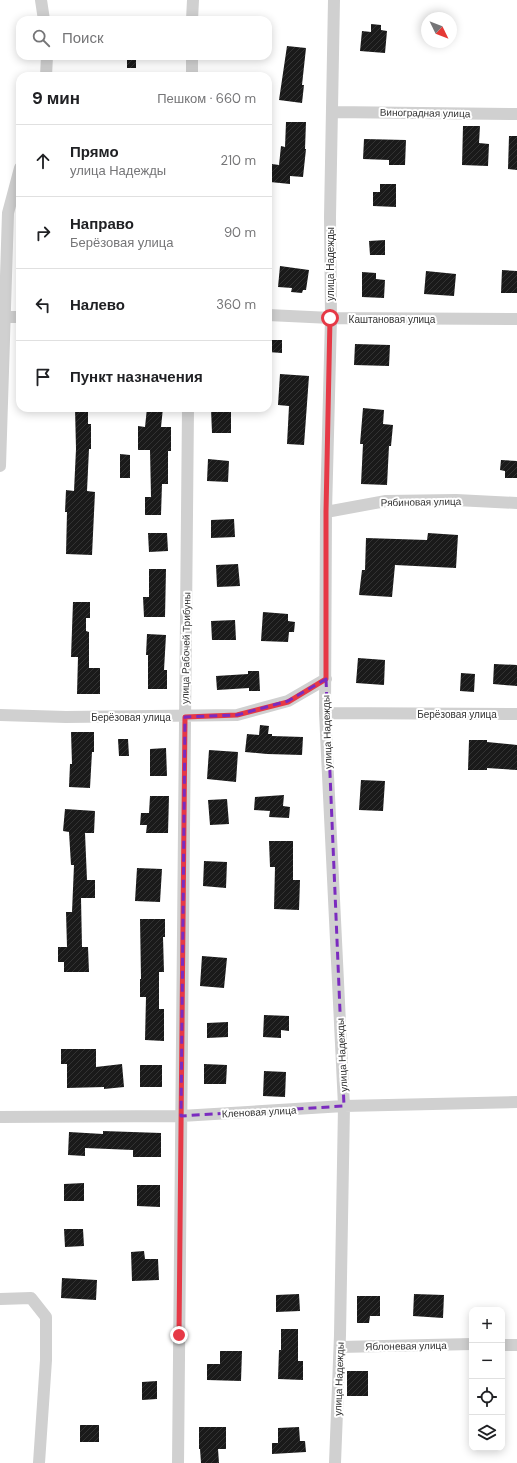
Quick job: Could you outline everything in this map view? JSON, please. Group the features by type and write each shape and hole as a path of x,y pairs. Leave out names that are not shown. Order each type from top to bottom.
{"street":[{"path":"41,0 43,16"},
{"path":"192,16 193,0"},
{"name":"улица Надежды","path":"334,0 326,512 325,713 344,1106 340,1347 335,1463"},
{"path":"46,72 47,60"},
{"path":"192,60 192,72"},
{"name":"Виноградная улица","path":"332,112 517,114"},
{"path":"0,466 8,213 16,183"},
{"name":"Каштановая улица","path":"272,315 330,318 517,319"},
{"path":"5,318 16,317"},
{"name":"улица Рабочей Трибуны","path":"178,1463 188,412"},
{"name":"Рябиновая улица","path":"326,512 386,501 456,500 517,504"},
{"name":"Берёзовая улица","path":"0,715 66,718 237,715 288,702 326,679"},
{"name":"Берёзовая улица","path":"325,713 517,714"},
{"name":"Кленовая улица","path":"0,1117 181,1116 344,1106 517,1102"},
{"path":"0,1299 31,1298 46,1318 46,1360 40,1463"},
{"name":"Яблоневая улица","path":"340,1347 469,1344"},
{"path":"505,1345 517,1345"}],"highlighted area":[{"path":"326,679 344,1106 181,1116 185,717 237,715 288,701"}],"building":[{"path":"371,24 381,25 381,30 387,31 385,53 360,51 362,31 371,32"},
{"path":"287,46 306,48 302,85 304,85 302,103 279,100"},
{"path":"127,60 136,60 136,68 127,68"},
{"path":"286,122 306,122 306,149 303,177 290,176 290,184 272,182 272,164 279,165 281,146 285,147"},
{"path":"463,126 480,126 479,143 489,144 488,166 462,165"},
{"path":"509,136 517,136 517,170 508,169"},
{"path":"364,139 406,140 405,165 389,165 389,160 363,159"},
{"path":"380,184 396,184 396,207 373,206 373,192 380,192"},
{"path":"385,240 385,255 370,255 369,241"},
{"path":"280,266 309,270 306,290 303,290 302,293 291,292 292,288 278,287"},
{"path":"502,270 517,271 517,293 501,293"},
{"path":"426,271 456,274 454,296 424,294"},
{"path":"362,272 376,273 376,279 385,280 384,298 362,297"},
{"path":"272,340 282,340 282,353 272,352"},
{"path":"355,344 390,345 389,366 354,365"},
{"path":"280,374 309,376 304,445 287,444 289,406 278,405"},
{"path":"363,408 384,410 383,424 393,425 391,446 389,446 387,485 361,484 363,444 360,444"},
{"path":"75,412 88,412 88,424 91,424 91,449 89,449 87,491 95,492 92,555 66,554 66,490 74,491 76,449"},
{"path":"147,412 163,412 161,427 171,427 171,451 168,451 168,484 162,484 161,515 145,515 145,497 151,497 150,450 138,450 138,426 145,427"},
{"path":"211,412 231,412 231,433 212,433"},
{"path":"120,454 130,455 130,478 120,478"},
{"path":"208,459 229,461 228,482 207,481"},
{"path":"501,460 517,461 517,478 505,478 505,471 500,470"},
{"path":"234,519 235,537 211,538 211,520"},
{"path":"148,533 167,533 168,551 149,552"},
{"path":"428,533 458,535 456,568 395,565 392,597 359,595 362,570 365,570 366,538 427,540"},
{"path":"238,564 240,586 217,587 216,565"},
{"path":"149,569 166,569 165,617 144,617 143,597 149,597"},
{"path":"73,602 90,602 90,618 86,618 86,631 89,632 89,668 100,668 100,694 77,694 78,657 71,657"},
{"path":"263,612 288,614 288,621 295,622 294,632 289,632 288,642 261,641"},
{"path":"235,620 236,640 212,640 211,621"},
{"path":"147,634 166,635 164,670 167,670 167,689 148,689 148,655 146,655"},
{"path":"358,658 385,660 384,685 356,683"},
{"path":"494,664 517,665 517,686 493,684"},
{"path":"248,671 259,671 260,691 249,691 249,688 217,690 216,676 248,674"},
{"path":"461,673 475,674 474,692 460,691"},
{"path":"260,725 269,726 268,734 272,734 272,736 303,737 302,755 245,752 247,734 259,735"},
{"path":"71,732 94,732 94,752 92,752 90,788 69,787 70,764 72,764"},
{"path":"118,739 128,739 129,756 119,756"},
{"path":"469,740 487,740 487,742 517,745 517,770 487,768 487,770 468,770"},
{"path":"166,748 167,776 150,776 150,749"},
{"path":"209,750 238,752 236,782 207,779"},
{"path":"361,780 385,781 383,811 359,810"},
{"path":"284,795 283,806 290,807 289,818 269,817 270,811 254,810 255,797"},
{"path":"150,796 169,796 168,833 146,833 147,825 140,825 141,813 149,813"},
{"path":"227,799 229,824 210,825 208,800"},
{"path":"65,809 95,811 94,833 85,833 87,880 95,880 95,898 81,898 82,947 88,947 89,972 64,972 64,962 58,962 58,947 67,947 66,912 72,912 74,865 71,865 69,832 63,831"},
{"path":"269,841 293,841 293,880 300,880 299,910 274,909 275,867 270,867"},
{"path":"204,861 227,862 226,888 203,886"},
{"path":"137,868 162,869 160,902 135,901"},
{"path":"140,919 165,919 165,937 163,937 164,972 159,972 159,1009 164,1009 164,1041 145,1040 146,997 140,997"},
{"path":"202,956 227,958 224,988 200,986"},
{"path":"264,1015 289,1016 289,1031 281,1030 281,1038 263,1037"},
{"path":"228,1022 228,1037 207,1038 207,1023"},
{"path":"61,1049 96,1049 96,1067 122,1064 124,1087 104,1089 104,1087 67,1088 67,1064 61,1064"},
{"path":"204,1064 227,1065 226,1084 204,1084"},
{"path":"140,1065 162,1065 162,1087 140,1087"},
{"path":"264,1071 286,1072 285,1097 263,1096"},
{"path":"103,1131 161,1133 161,1157 133,1157 133,1150 85,1148 85,1156 68,1155 69,1132 103,1134"},
{"path":"84,1183 84,1201 64,1201 64,1184"},
{"path":"137,1185 160,1185 160,1207 137,1206"},
{"path":"64,1229 83,1229 84,1246 65,1247"},
{"path":"144,1251 145,1259 158,1259 159,1280 132,1281 131,1252"},
{"path":"62,1278 97,1280 96,1300 61,1298"},
{"path":"299,1294 300,1311 276,1312 276,1295"},
{"path":"414,1294 444,1295 443,1318 413,1316"},
{"path":"357,1296 380,1296 380,1316 370,1316 369,1323 357,1323"},
{"path":"281,1329 298,1329 298,1361 303,1361 303,1380 278,1379 279,1350 281,1350"},
{"path":"220,1351 242,1351 241,1381 207,1380 207,1364 220,1364"},
{"path":"347,1371 368,1371 368,1396 347,1396"},
{"path":"157,1381 157,1399 142,1400 142,1382"},
{"path":"80,1425 99,1425 99,1442 80,1442"},
{"path":"199,1427 226,1427 226,1449 218,1449 219,1463 201,1463 199,1449"},
{"path":"299,1427 300,1441 305,1441 306,1452 272,1454 272,1443 278,1443 278,1428"}],"route":[{"path":"179,1335 185,717 237,715 288,702 326,679 326,512 330,318"}]}
